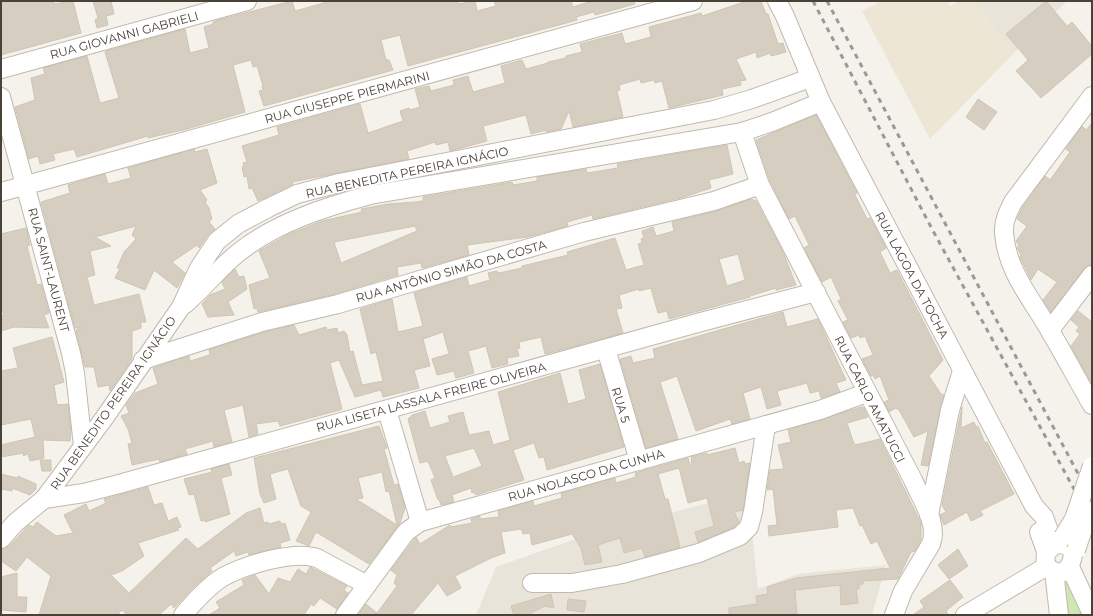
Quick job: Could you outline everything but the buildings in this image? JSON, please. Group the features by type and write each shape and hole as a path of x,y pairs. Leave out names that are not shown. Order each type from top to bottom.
{"street":[{"name":"RUA GIOVANNI GABRIELI","path":"1,69 247,1"},
{"name":"RUA GIUSEPPE PIERMARINI","path":"1,192 694,1"},
{"name":"RUA LAGOA DA TOCHA","path":"777,1 784,14 821,102 1034,506 1035,519 1060,555"},
{"name":"RUA BENEDITA PEREIRA IGNÁCIO","path":"181,307 208,253 226,232 268,208 297,194 385,174 714,110 752,99 810,78"},
{"path":"1092,96 1026,182 1013,202 1005,220 1003,232 1007,255 1014,273 1050,330 1092,406"},
{"name":"RUA SAINT-LAURENT","path":"1,97 75,373 83,446"},
{"name":"RUA BENEDITA PEREIRA IGNÁCIO","path":"181,307 201,290 232,258 252,242 291,222 336,204 370,195 742,132 772,122 821,102"},
{"name":"RUA CARLO AMATUCCI","path":"742,132 760,185 816,292 866,393 913,480 929,515 933,540 928,551 903,591 894,615"},
{"name":"RUA ANTÔNIO SIMÃO DA COSTA","path":"143,360 262,322 338,304 584,232 714,201 760,185"},
{"path":"1050,330 1092,275"},
{"name":"RUA LISETA LASSALA FREIRE OLIVEIRA","path":"44,499 84,493 112,486 816,292"},
{"name":"RUA BENEDITO PEREIRA IGNÁCIO","path":"1,539 15,523 44,499 105,417 181,307"},
{"name":"RUA 5","path":"606,349 639,461"},
{"path":"929,515 950,410 962,371"},
{"name":"RUA NOLASCO DA CUNHA","path":"345,615 406,532 420,522 837,405 866,393"},
{"path":"387,410 420,522"},
{"path":"532,583 572,583 622,574 699,553 740,536 749,527 752,519 766,425"},
{"path":"1059,615 1060,555 1092,466"},
{"path":"965,615 1060,555 1092,501"},
{"path":"1060,555 1092,614"},
{"path":"183,615 205,592 223,578 254,565 294,556 310,556 317,558 367,585"}],"shaded area":[{"path":"882,1 946,1 951,6 959,1 973,1 1015,52 930,139 862,11"},
{"path":"973,1 1067,1 1015,52"},
{"path":"719,500 757,510 752,534 758,589 798,574 886,565 872,615 476,615 496,567 581,537"}],"green space":[{"path":"1067,582 1085,615 1067,615 1063,585"}],"railway":[{"path":"813,1 932,229 1092,522"},
{"path":"827,1 1092,500"}]}
